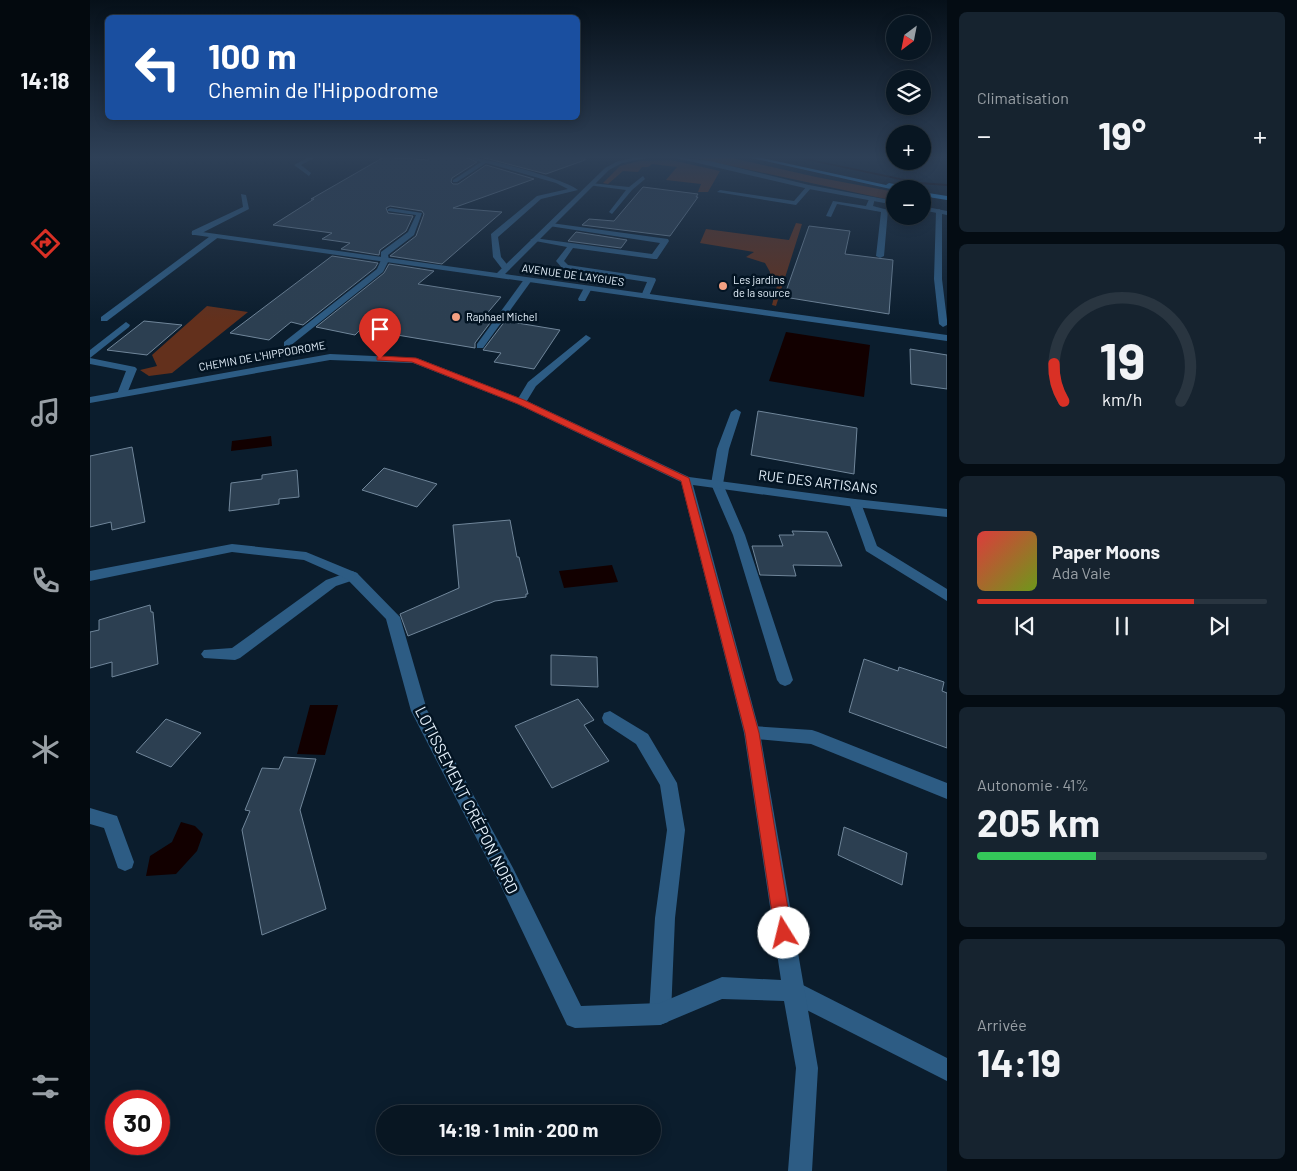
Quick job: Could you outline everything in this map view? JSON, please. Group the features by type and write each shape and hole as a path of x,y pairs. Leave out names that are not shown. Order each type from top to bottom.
{"street":[{"name":"AVENUE DE L'AYGUES","path":"240,212 196,233 947,338"},
{"path":"287,344 380,270 385,260 384,254 411,233 420,214 402,212"},
{"path":"506,268 497,257 494,236 522,212"},
{"path":"498,276 564,212"},
{"path":"829,216 831,212"},
{"path":"880,256 885,212"},
{"path":"943,212 938,279 943,324"},
{"path":"551,225 665,241 654,257 637,267 566,267 560,261 571,246"},
{"path":"104,319 216,236"},
{"path":"534,240 571,246 637,267 652,280 645,296"},
{"path":"480,346 528,280"},
{"path":"582,299 588,288"},
{"path":"90,355 126,325"},
{"path":"521,402 532,384 586,338"},
{"name":"CHEMIN DE L'HIPPODROME","path":"90,400 330,356 414,360 521,402 686,480"},
{"path":"90,361 132,369 122,394"},
{"path":"736,412 723,448 717,484 739,535 785,680"},
{"path":"686,480 752,733 807,1068 800,1171"},
{"name":"RUE DES ARTISANS","path":"686,480 855,503 947,513"},
{"path":"855,503 871,548 947,596"},
{"name":"LOTISSEMENT CRÉPON NORD","path":"90,576 232,548 306,556 352,576 393,617 420,710 506,875 575,1017 660,1014 722,988 793,991"},
{"path":"209,654 236,654 332,583 352,576"},
{"path":"610,718 642,739 668,783 676,830 665,918 660,1014"},
{"path":"752,733 812,737 947,791"},
{"path":"90,816 111,822 125,862"},
{"path":"793,991 947,1070"}],"shaded area":[{"path":"796,223 802,224 776,306 772,305 779,278 769,277 770,272 765,263 746,257 754,252 700,243 706,229 789,240"},
{"path":"207,306 248,312 172,373 149,376 140,370 157,366 152,355"},
{"path":"786,332 870,345 864,397 769,381"},
{"path":"271,436 272,446 231,451 232,441"},
{"path":"612,565 618,582 564,588 559,571"},
{"path":"310,705 338,705 325,755 297,754"},
{"path":"181,822 195,826 203,834 197,851 176,874 146,876 150,856 172,842"}],"building":[{"path":"294,212 387,212 413,216 406,231 380,250 379,255 341,249 350,243 322,239 332,233 273,225"},
{"path":"422,212 502,212 442,264 390,256 416,236 424,214"},
{"path":"622,212 687,212 670,236 582,225 589,219 614,221"},
{"path":"809,226 850,231 845,254 893,260 889,314 784,297"},
{"path":"576,232 627,240 621,248 568,241"},
{"path":"332,256 378,263 375,268 303,325 291,322 269,340 230,333"},
{"path":"389,264 434,271 418,284 501,297 484,317 493,319 475,343 475,348 361,329 355,335 316,327 384,273"},
{"path":"144,321 182,325 147,355 107,350"},
{"path":"505,321 560,330 534,369 494,362 501,353 483,350"},
{"path":"910,349 947,355 947,389 911,384"},
{"path":"758,411 857,428 854,474 751,455"},
{"path":"132,447 145,522 112,530 111,522 90,527 90,456"},
{"path":"384,468 437,484 417,507 362,490"},
{"path":"297,470 299,497 279,499 279,504 229,511 231,483 262,479 262,475"},
{"path":"510,520 517,557 519,557 528,594 526,594 526,597 495,601 408,636 400,614 459,588 453,525"},
{"path":"792,531 827,532 842,566 793,565 796,576 760,575 752,546 783,546 779,535 794,535"},
{"path":"150,605 151,612 153,612 158,664 112,677 112,662 90,668 90,632 99,630 99,620"},
{"path":"551,655 597,657 598,687 551,685"},
{"path":"864,659 898,671 899,667 944,682 942,691 947,693 947,748 849,712"},
{"path":"578,699 594,720 584,725 609,761 552,788 515,726"},
{"path":"166,719 201,733 171,767 136,752"},
{"path":"284,757 316,759 300,810 326,909 262,935 242,830 250,811 245,810 262,768 279,769"},
{"path":"844,827 907,853 902,885 838,855"}],"place":[{"name":"Les jardins de la source","path":"723,286"},
{"name":"Raphael Michel","path":"456,317"}],"route":[{"path":"380,359 414,360 521,402 686,480 752,733 784,933"}]}
